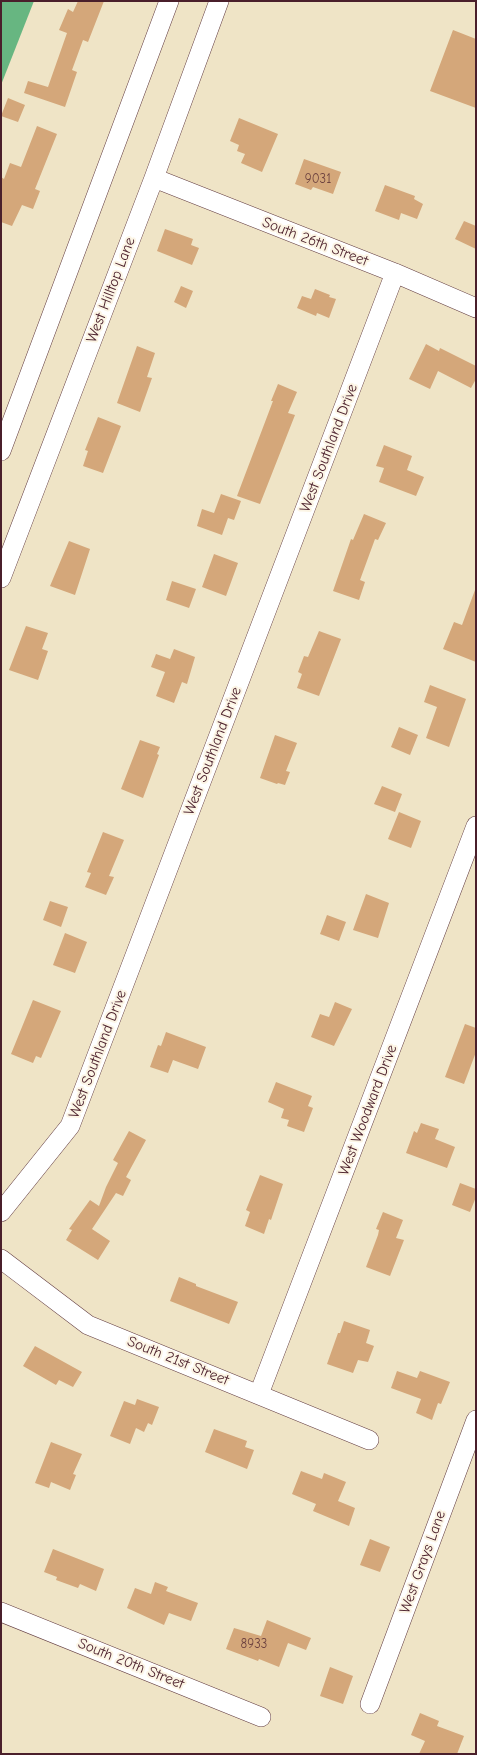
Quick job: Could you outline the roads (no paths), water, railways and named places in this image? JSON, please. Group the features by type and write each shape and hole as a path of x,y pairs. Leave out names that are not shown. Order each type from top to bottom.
{"street":[{"path":"1,451 169,1"},
{"name":"West Hilltop Lane","path":"1,578 154,178 219,1"},
{"name":"South 26th Street","path":"154,178 395,273 476,308"},
{"name":"West Southland Drive","path":"1,1212 70,1126 395,273"},
{"name":"West Woodward Drive","path":"260,1394 476,826"},
{"name":"South 21st Street","path":"1,1259 88,1325 260,1394 369,1440"},
{"name":"West Grays Lane","path":"370,1704 476,1420"},
{"name":"South 20th Street","path":"1,1612 261,1716"}]}
